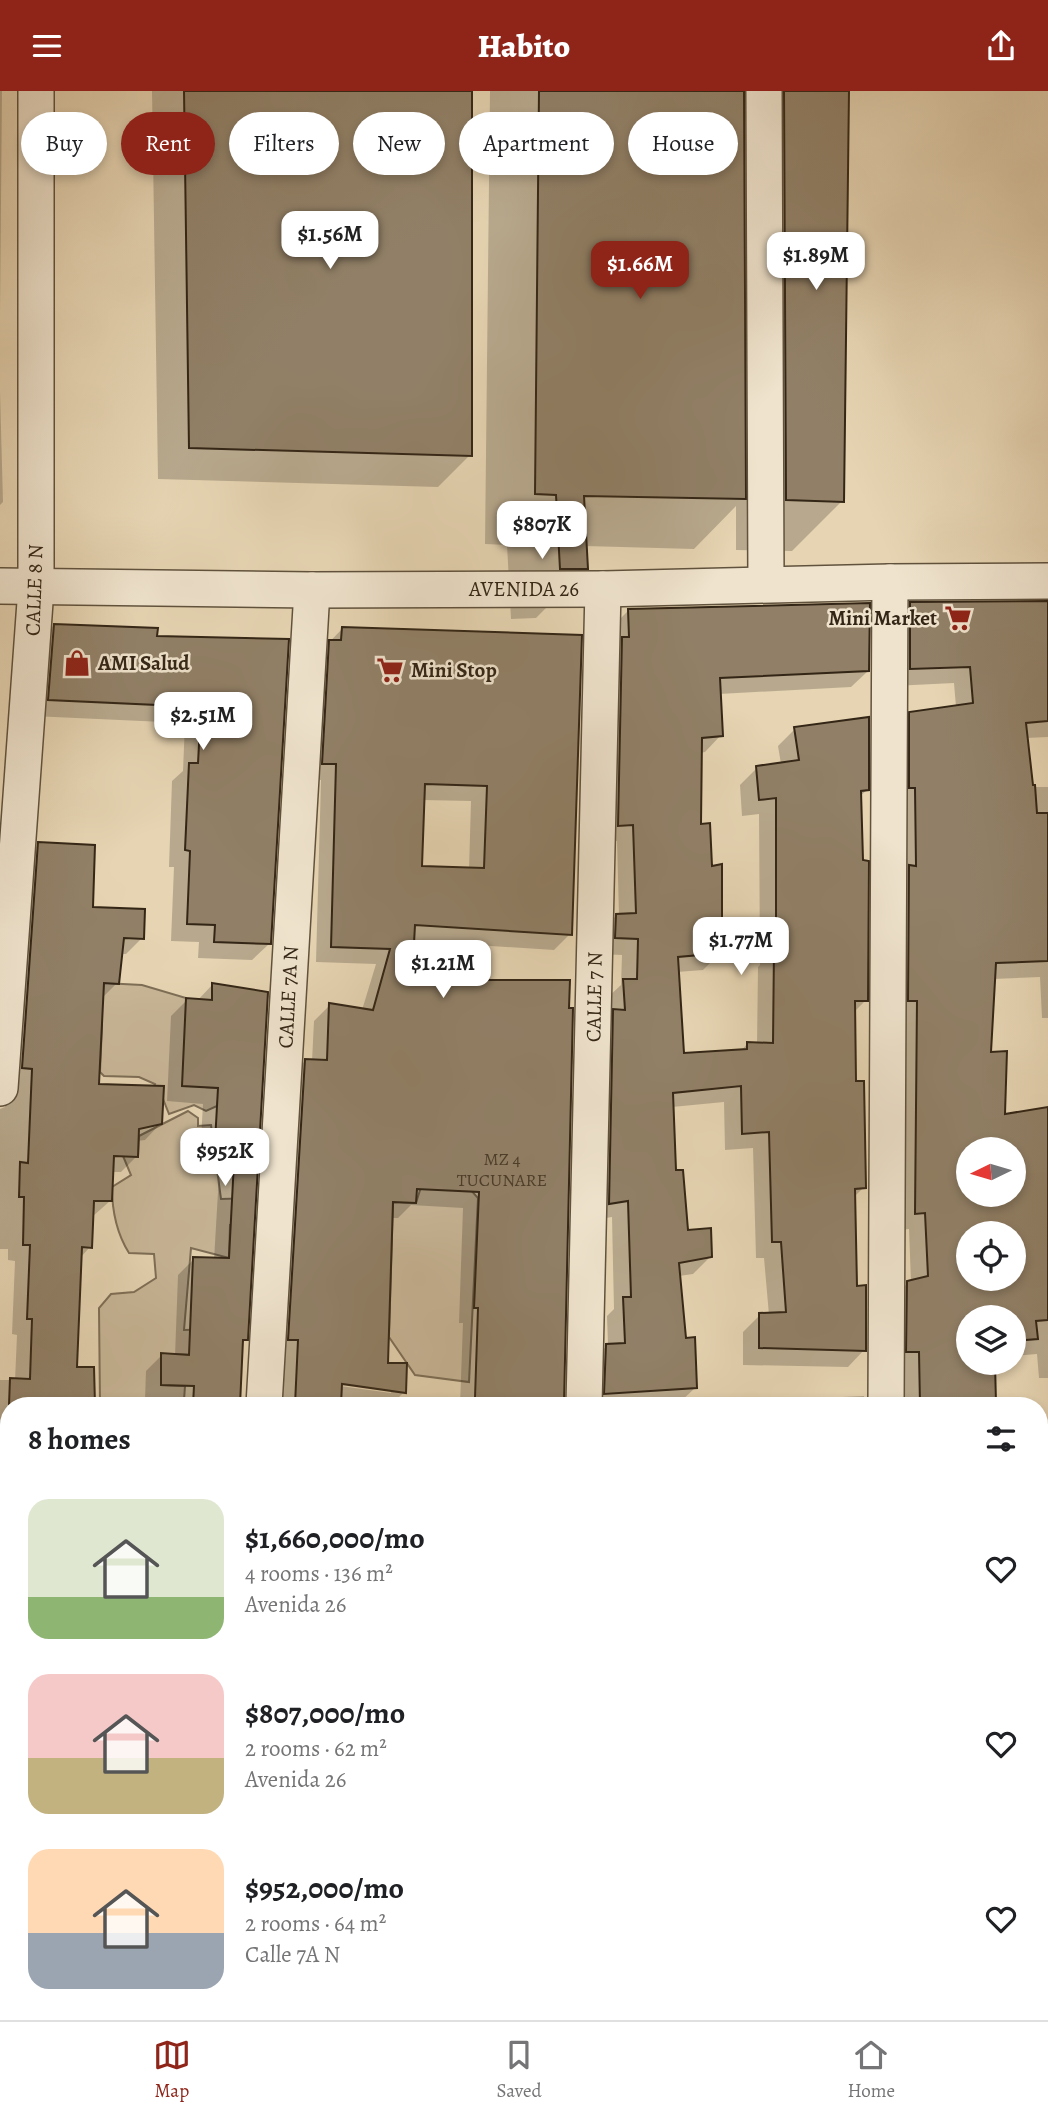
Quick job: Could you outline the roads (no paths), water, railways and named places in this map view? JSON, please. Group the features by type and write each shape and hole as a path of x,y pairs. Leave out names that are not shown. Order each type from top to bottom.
{"street":[{"name":"CALLE 8 N","path":"0,1088 36,588 36,91"},
{"path":"764,91 766,585"},
{"name":"AVENIDA 26","path":"0,586 312,590 603,589 1048,581"},
{"path":"886,1397 890,582"},
{"name":"CALLE 7 N","path":"584,1397 603,589"},
{"name":"CALLE 7A N","path":"264,1397 312,590"}],"place":[{"name":"Mini Market","path":"958,618"},
{"name":"AMI Salud","path":"77,663"},
{"name":"Mini Stop","path":"390,670"}]}
